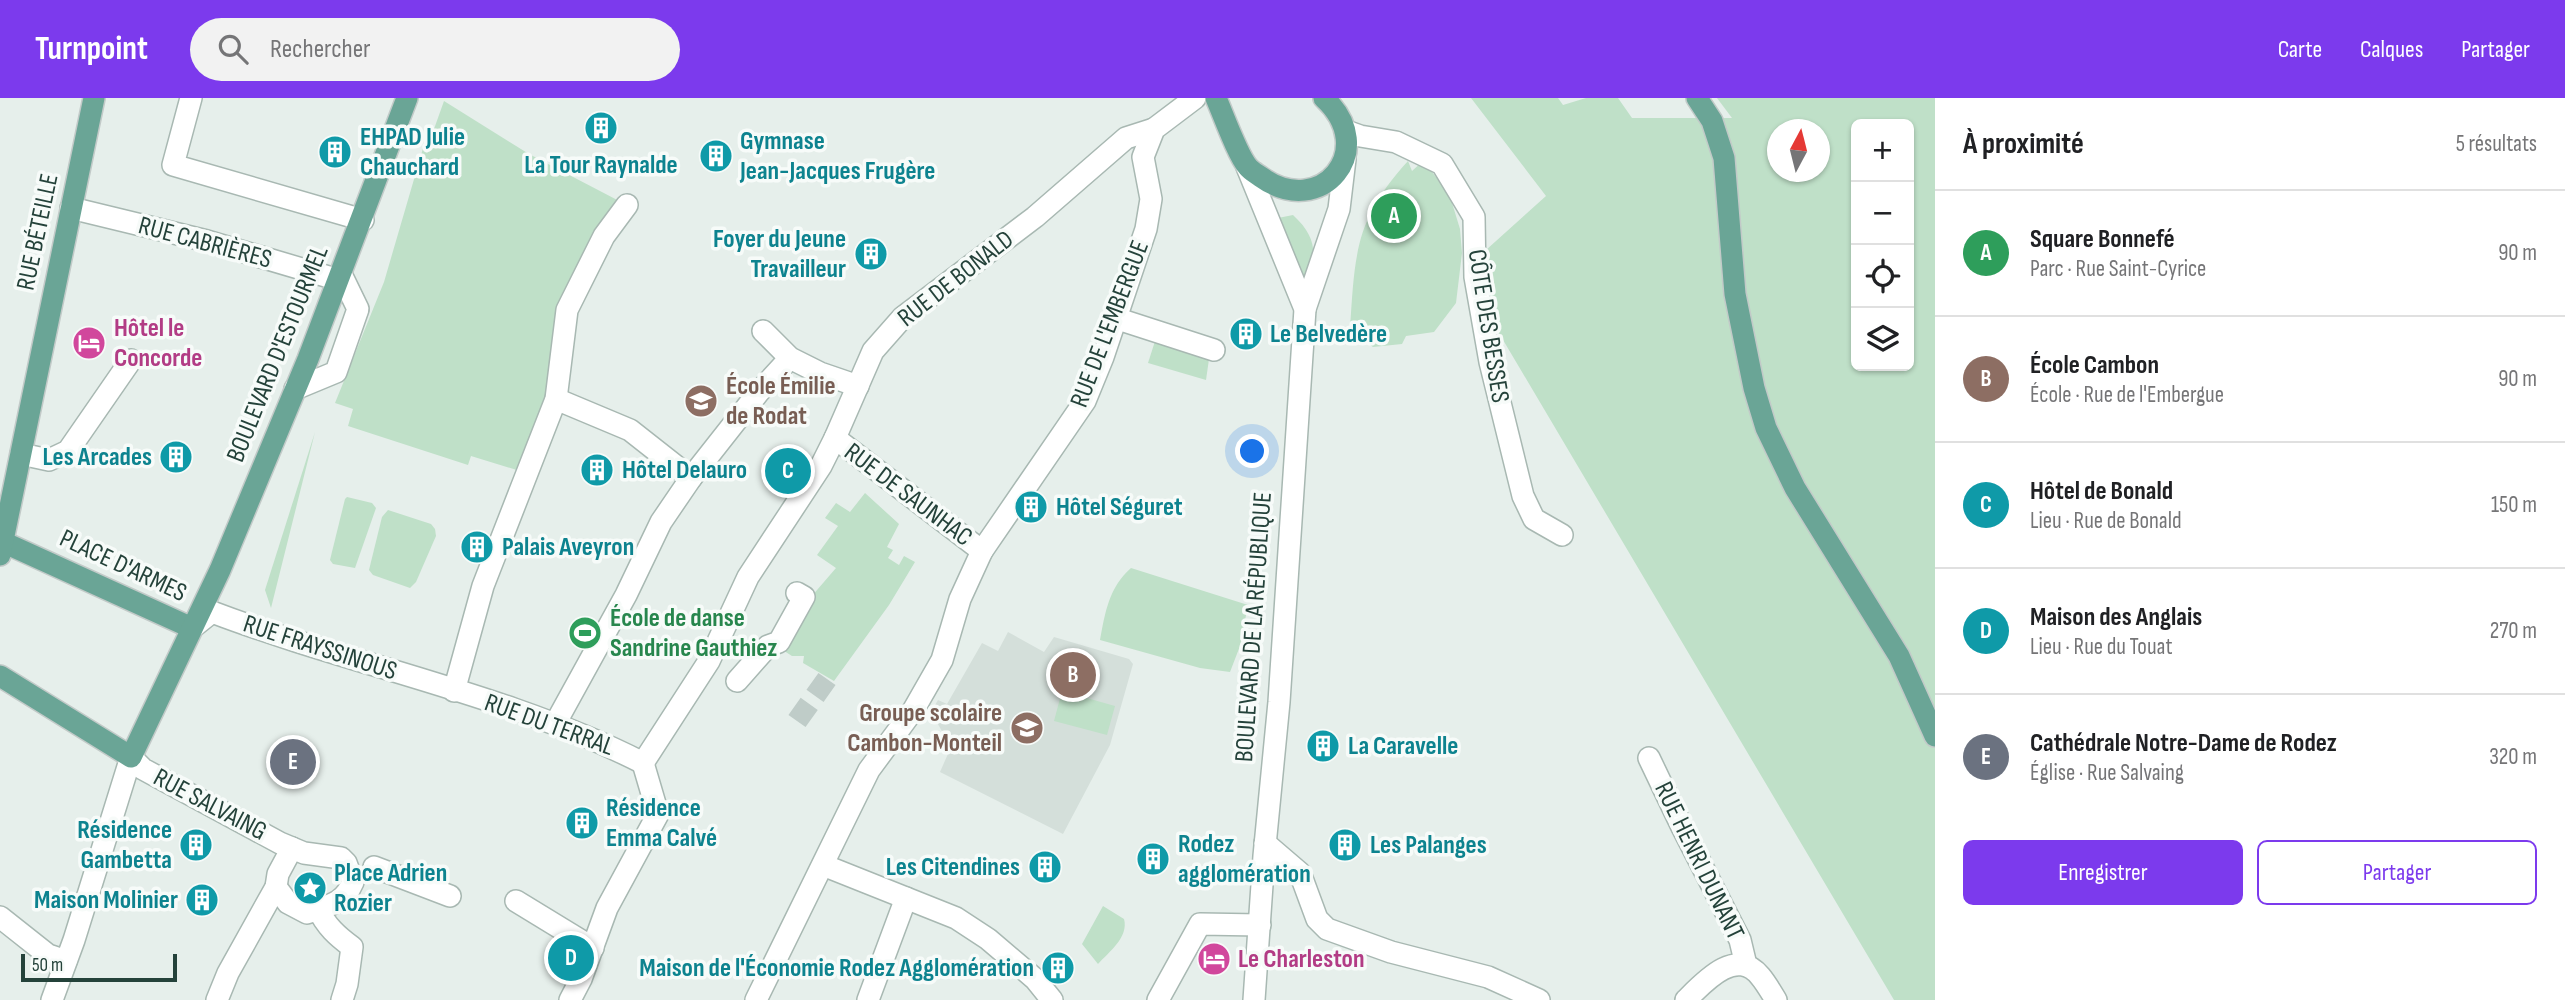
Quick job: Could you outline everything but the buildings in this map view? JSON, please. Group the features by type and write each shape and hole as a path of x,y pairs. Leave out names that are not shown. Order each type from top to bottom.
{"main road":[{"name":"RUE BÉTEILLE","path":"1,549 5,508 21,454 94,98"},
{"name":"BOULEVARD D'ESTOURMEL","path":"191,628 215,581 295,389 363,220 407,98"},
{"name":"BOULEVARD DE LA RÉPUBLIQUE","path":"1216,98 1247,167"},
{"path":"1247,167 1269,183 1292,191 1307,191 1321,186 1332,177 1345,159 1346,131 1324,98"},
{"path":"1697,98 1712,121 1724,158 1735,294 1754,388 1766,428 1795,488 1899,656 1935,736"},
{"name":"PLACE D'ARMES","path":"1,549 191,628 131,757"},
{"path":"0,676 131,757"}],"street":[{"path":"191,98 173,165 363,220"},
{"name":"RUE DE BONALD","path":"643,763 709,661 748,577 821,466 873,351 903,317 1035,217 1126,138 1146,130 1195,98"},
{"name":"RUE DE L'EMBERGUE","path":"756,1000 869,770 914,709 940,664 960,599 982,551 1085,401 1103,357 1146,229 1151,199 1143,158 1146,130"},
{"name":"CÔTE DES BESSES","path":"1346,131 1396,142 1442,164 1474,217 1474,268 1477,289 1493,375 1523,496 1534,519 1562,535"},
{"path":"1305,309 1339,209 1345,159"},
{"name":"BOULEVARD DE LA RÉPUBLIQUE","path":"1247,167 1305,309 1279,702 1265,843 1254,1000"},
{"path":"454,691 483,586 556,399 567,310 604,236 627,205"},
{"name":"RUE CABRIÈRES","path":"71,208 340,277"},
{"path":"295,389 336,372 358,309 340,277"},
{"path":"1115,318 1214,350"},
{"path":"763,331 790,358 820,373 858,386"},
{"path":"555,724 626,595 661,522 691,478 758,393 790,358"},
{"path":"21,454 49,460 68,452 131,360"},
{"path":"556,399 629,430 691,478"},
{"name":"RUE DE SAUNHAC","path":"835,438 982,551"},
{"path":"737,681 768,646 779,642 804,597 797,593"},
{"name":"RUE FRAYSSINOUS","path":"191,628 212,612 261,631 454,691"},
{"name":"RUE DU TERRAL","path":"454,691 555,724 599,741 643,763"},
{"path":"52,1000 131,757"},
{"name":"RUE SALVAING","path":"131,757 143,769 292,848"},
{"name":"RUE HENRI DUNANT","path":"1650,758 1740,940 1746,965"},
{"path":"570,1000 581,979 607,908 658,814 643,763"},
{"path":"1265,843 1300,873 1317,919 1327,929 1401,955 1489,978 1539,1000"},
{"path":"217,1000 228,973 276,887 278,874 292,848 314,855 341,858 346,863 353,882 340,902 307,913 288,903 276,887"},
{"path":"823,865 956,918 988,939 1035,979 1052,1000"},
{"path":"374,867 450,896"},
{"path":"868,1000 899,895"},
{"path":"516,901 593,948"},
{"path":"318,909 323,921 337,937 352,947 348,984 342,1000"},
{"path":"0,917 41,950 66,961"},
{"path":"1158,1000 1200,924 1260,925"},
{"name":"RUE HENRI DUNANT","path":"1686,1000 1715,973 1729,965 1746,965 1759,975 1776,1000"}],"shaded area":[{"name":"Groupe scolaire Cambon-Monteil","path":"1008,632 1044,652 1054,637 1129,659 1133,664 1110,745 1063,834 940,772 951,747 931,712 938,700 947,704 982,643 998,651"}],"green space":[{"path":"1471,98 1558,98 1563,105 1586,98 1618,98 1632,118 1732,118 1717,98 1935,98 1935,1000 1894,1000 1493,323 1486,250 1546,196"},
{"path":"444,101 529,154 623,203 593,249 545,411 520,471 471,456 468,465 348,426 353,409 335,403 384,282 424,145 429,143"},
{"path":"1408,161 1412,171 1423,161 1449,193 1460,229 1462,253 1456,303 1434,332 1406,336 1402,344 1373,347 1350,329 1357,258 1361,238 1377,201"},
{"path":"1293,215 1302,224 1312,242 1313,260 1305,292 1278,218"},
{"path":"1157,335 1210,352 1206,380 1148,363"},
{"path":"315,432 271,608 265,590"},
{"path":"865,493 899,524 887,547 893,550 888,558 899,565 904,556 915,562 889,605 834,681 803,663 804,656 792,656 778,647 811,597 836,568 817,555 838,526 825,518 836,503 850,512"},
{"path":"347,497 372,503 376,508 355,568 333,564 330,560"},
{"path":"388,510 431,524 435,529 436,536 416,582 410,588 373,575 369,570 382,517"},
{"path":"1131,568 1248,605 1240,646 1230,672 1200,668 1100,640 1113,592"},
{"path":"1062,691 1115,706 1107,735 1054,721"},
{"path":"1103,906 1124,919 1125,926 1117,944 1098,964 1082,944"}],"tunnel":[{"path":"797,721 827,679"}],"place":[{"name":"La Tour Raynalde","path":"601,128"},
{"name":"EHPAD Julie Chauchard","path":"335,152"},
{"name":"Gymnase Jean-Jacques Frugère","path":"716,156"},
{"name":"Square Bonnefé","path":"1394,216"},
{"name":"Foyer du Jeune Travailleur","path":"871,254"},
{"name":"Le Belvedère","path":"1246,334"},
{"name":"Hôtel le Concorde","path":"89,343"},
{"name":"École Émilie de Rodat","path":"701,401"},
{"name":"Les Arcades","path":"176,457"},
{"name":"Hôtel Delauro","path":"597,470"},
{"name":"Hôtel de Bonald","path":"788,471"},
{"name":"Hôtel Séguret","path":"1031,507"},
{"name":"Palais Aveyron","path":"477,547"},
{"name":"École de danse Sandrine Gauthiez","path":"585,633"},
{"name":"École Cambon","path":"1073,675"},
{"name":"Groupe scolaire Cambon-Monteil","path":"1027,728"},
{"name":"La Caravelle","path":"1323,746"},
{"name":"Cathédrale Notre-Dame de Rodez","path":"293,762"},
{"name":"Résidence Emma Calvé","path":"582,823"},
{"name":"Résidence Gambetta","path":"196,845"},
{"name":"Les Palanges","path":"1345,845"},
{"name":"Rodez agglomération","path":"1153,859"},
{"name":"Les Citendines","path":"1045,867"},
{"name":"Place Adrien Rozier","path":"310,888"},
{"name":"Maison Molinier","path":"202,900"},
{"name":"Maison des Anglais","path":"571,958"},
{"name":"Le Charleston","path":"1214,959"},
{"name":"Maison de l'Économie Rodez Agglomération","path":"1058,968"}]}
